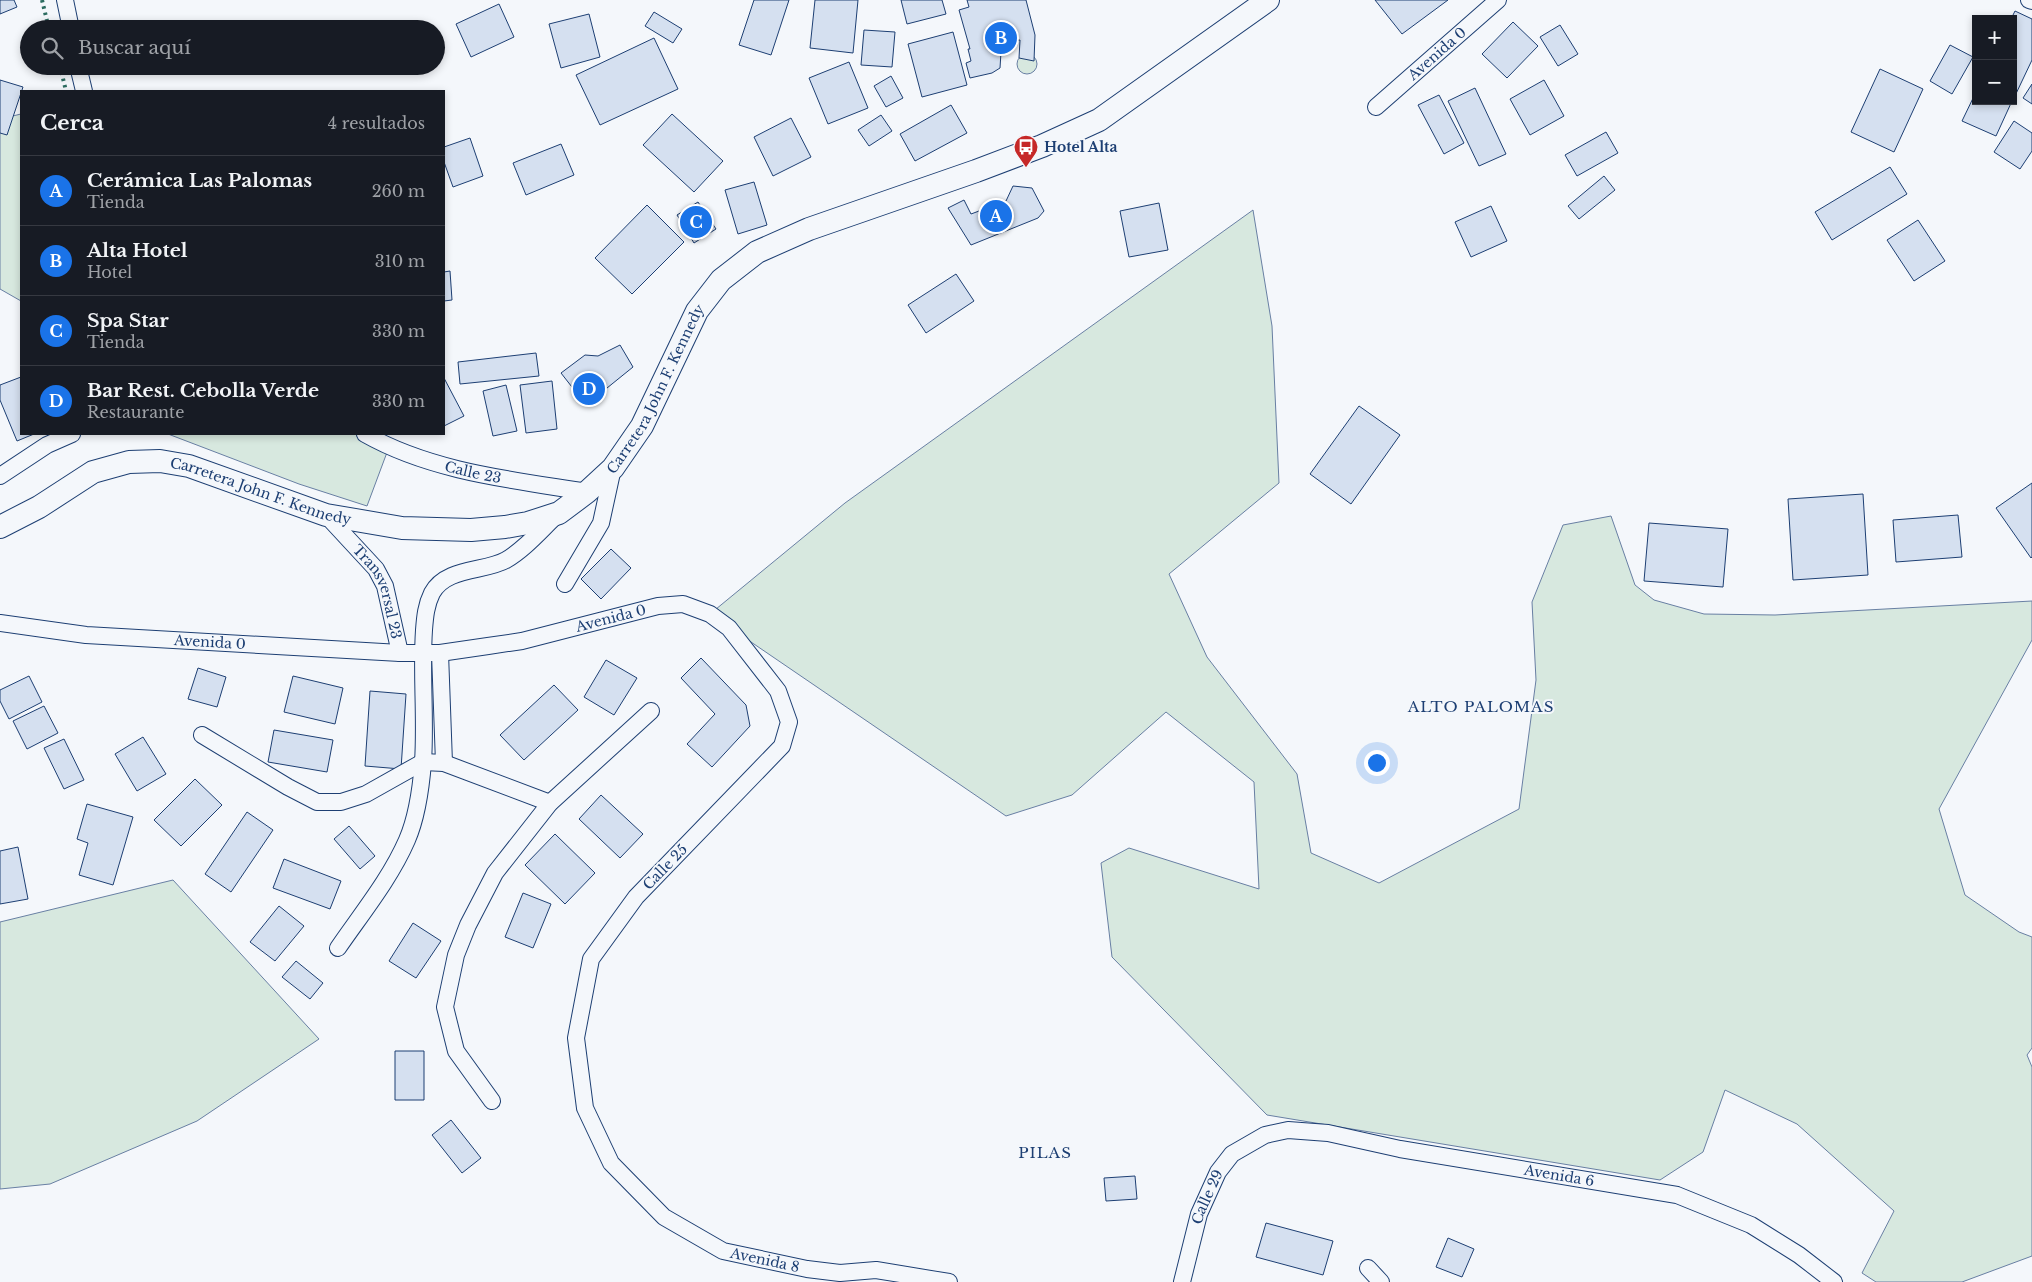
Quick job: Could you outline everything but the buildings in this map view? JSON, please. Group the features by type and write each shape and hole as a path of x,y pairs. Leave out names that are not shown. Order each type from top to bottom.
{"main road":[{"name":"Carretera John F. Kennedy","path":"0,528 39,507 93,472 129,462 160,461 189,466 326,514 402,528 471,530 528,523 559,513 587,492 613,468 642,426 697,311 721,280 757,252 809,229 1042,146 1099,120 1268,0"}],"street":[{"path":"66,0 69,20"},
{"name":"Avenida 0","path":"1376,107 1498,0"},
{"path":"80,75 84,90"},
{"path":"0,476 47,445 70,435"},
{"name":"Calle 23","path":"367,435 389,447 471,473 587,492"},
{"path":"565,584 601,523 613,468"},
{"path":"338,948 394,868 408,838 417,807 423,762 422,653 426,606 432,592 443,580 468,570 505,561 531,540 559,513"},
{"name":"Transversal 23","path":"326,514 376,569 385,586 400,653"},
{"name":"Avenida 0","path":"0,623 86,635 400,653 440,653 522,640 658,606 683,604 710,614"},
{"name":"Calle 25","path":"611,1164 585,1108 576,1038 591,959 636,897 782,746 789,722 778,691 729,628 710,614"},
{"path":"440,653 444,763"},
{"path":"492,1101 456,1052 445,1007 456,955 468,925 495,873 550,803 651,711"},
{"path":"202,735 288,787 317,802 341,802 366,794 423,762 444,763 550,803"},
{"name":"Avenida 6","path":"1265,1135 1288,1130 1328,1132 1400,1149 1677,1195 1751,1225 1799,1255 1834,1282"},
{"name":"Calle 29","path":"1182,1282 1198,1214 1218,1172 1232,1154 1265,1135"},
{"name":"Avenida 8","path":"611,1164 664,1217 724,1251 808,1269 840,1273 876,1270 949,1282"},
{"path":"1368,1268 1381,1282"}],"shaded area":[{"path":"1027,54 1034,57 1037,64 1034,71 1027,74 1020,71 1017,64 1020,57"},
{"path":"20,114 20,300 0,289 0,119"},
{"path":"1253,210 1272,326 1279,483 1169,574 1207,657 1297,774 1311,853 1379,883 1519,809 1536,680 1532,602 1563,525 1611,516 1635,585 1654,600 1704,614 1775,615 2032,601 2032,640 1939,809 1965,895 2019,932 2032,937 2032,1048 2027,1055 2032,1067 2032,1256 1962,1282 1876,1282 1862,1273 1894,1211 1797,1124 1725,1090 1703,1152 1660,1180 1267,1115 1112,957 1101,863 1129,848 1259,889 1254,782 1166,712 1072,795 1006,816 710,614 845,503"},
{"path":"171,435 367,435 389,447 367,506 299,484"},
{"path":"173,880 319,1039 197,1121 50,1184 0,1189 0,922"}],"hedge":[{"path":"42,0 47,20"},
{"path":"62,75 66,90"}],"place":[{"name":"Alta Hotel","path":"1001,38"},
{"name":"Hotel Alta","path":"1026,168"},
{"name":"Cerámica Las Palomas","path":"996,216"},
{"name":"Spa Star","path":"696,222"},
{"name":"Bar Rest. Cebolla Verde","path":"589,389"}],"district":[{"name":"ALTO PALOMAS","path":"1481,707"},
{"name":"PILAS","path":"1045,1153"}]}
